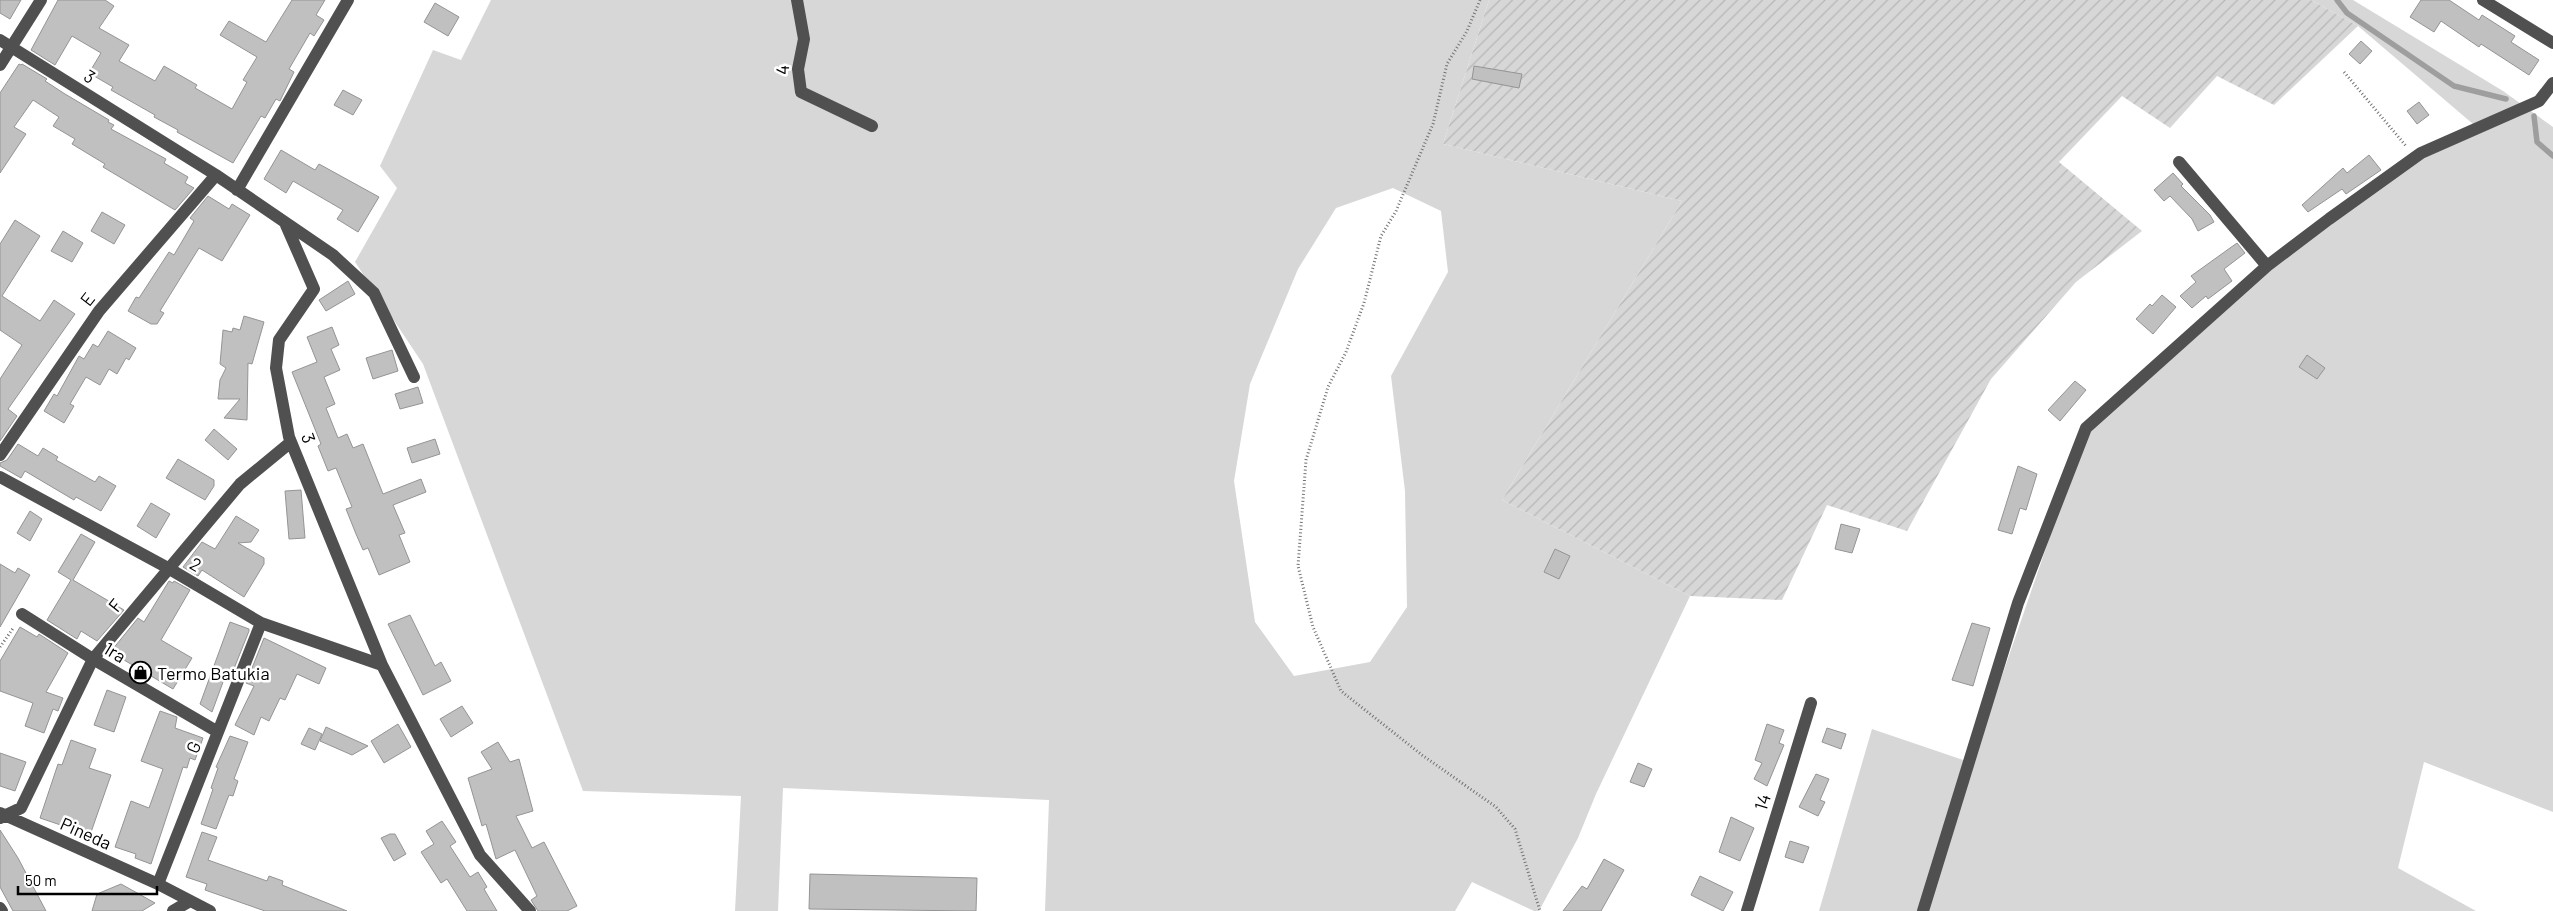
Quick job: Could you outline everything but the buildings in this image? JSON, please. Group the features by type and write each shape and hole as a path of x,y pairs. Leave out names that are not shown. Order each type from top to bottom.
{"street":[{"path":"0,65 41,0"},
{"path":"237,190 348,0"},
{"name":"4","path":"797,0 804,39 798,69 800,92 872,126"},
{"path":"2483,0 2553,43"},
{"name":"3","path":"0,40 216,175 286,225 333,254 374,293 414,377"},
{"path":"1923,911 2018,603 2086,428 2267,266 2416,157 2539,101 2553,83"},
{"path":"2179,162 2267,266"},
{"name":"E","path":"0,455 99,310 216,175"},
{"name":"3","path":"286,225 314,288 279,340 276,368 291,442 382,665 480,855 530,911"},
{"name":"F","path":"2,816 21,808 93,659 240,484 291,442"},
{"name":"2","path":"0,477 168,568 261,623 382,665"},
{"name":"1ra","path":"22,614 93,659 218,732"},
{"name":"G","path":"158,884 261,623"},
{"name":"14","path":"1746,911 1811,703"},
{"name":"Pineda","path":"2,816 158,884 210,911"},
{"path":"173,911 190,901"}],"path":[{"path":"1480,0 1467,31 1447,64 1434,124 1399,203 1381,236 1364,303 1346,352 1328,387 1306,460 1298,566 1313,627 1341,691 1422,755 1496,807 1515,829 1540,911"},
{"path":"2344,72 2416,157"},
{"path":"0,647 22,614"}],"shaded area":[{"path":"491,0 1489,0 1443,144 1682,201 1502,500 1690,596 1596,794 1578,838 1539,911 1534,911 1472,882 1455,911 1045,911 1049,800 783,788 778,911 735,911 741,796 583,791 423,364 355,262 397,188 380,166 433,50 461,60","holes":["1393,188 1441,211 1448,272 1391,376 1405,491 1407,607 1370,662 1294,676 1255,622 1234,481 1250,384 1298,269 1336,208"]},
{"path":"1489,0 2311,0 2358,26 2274,105 2217,76 2170,128 2122,96 2059,162 2142,231 2076,282 1991,379 1907,531 1827,505 1782,600 1690,596 1502,500 1682,201 1443,144"},
{"path":"2311,0 2353,0 2503,91 2553,127 2553,812 2424,762 2398,868 2476,911 1819,911 1872,729 1972,763 2085,435 2267,266 2473,124 2358,26"}],"waterway":[{"path":"2337,0 2347,13 2454,86 2506,99"},
{"path":"2534,116 2537,142 2553,156"}],"place":[{"name":"Termo Batukia","path":"141,673"}]}
